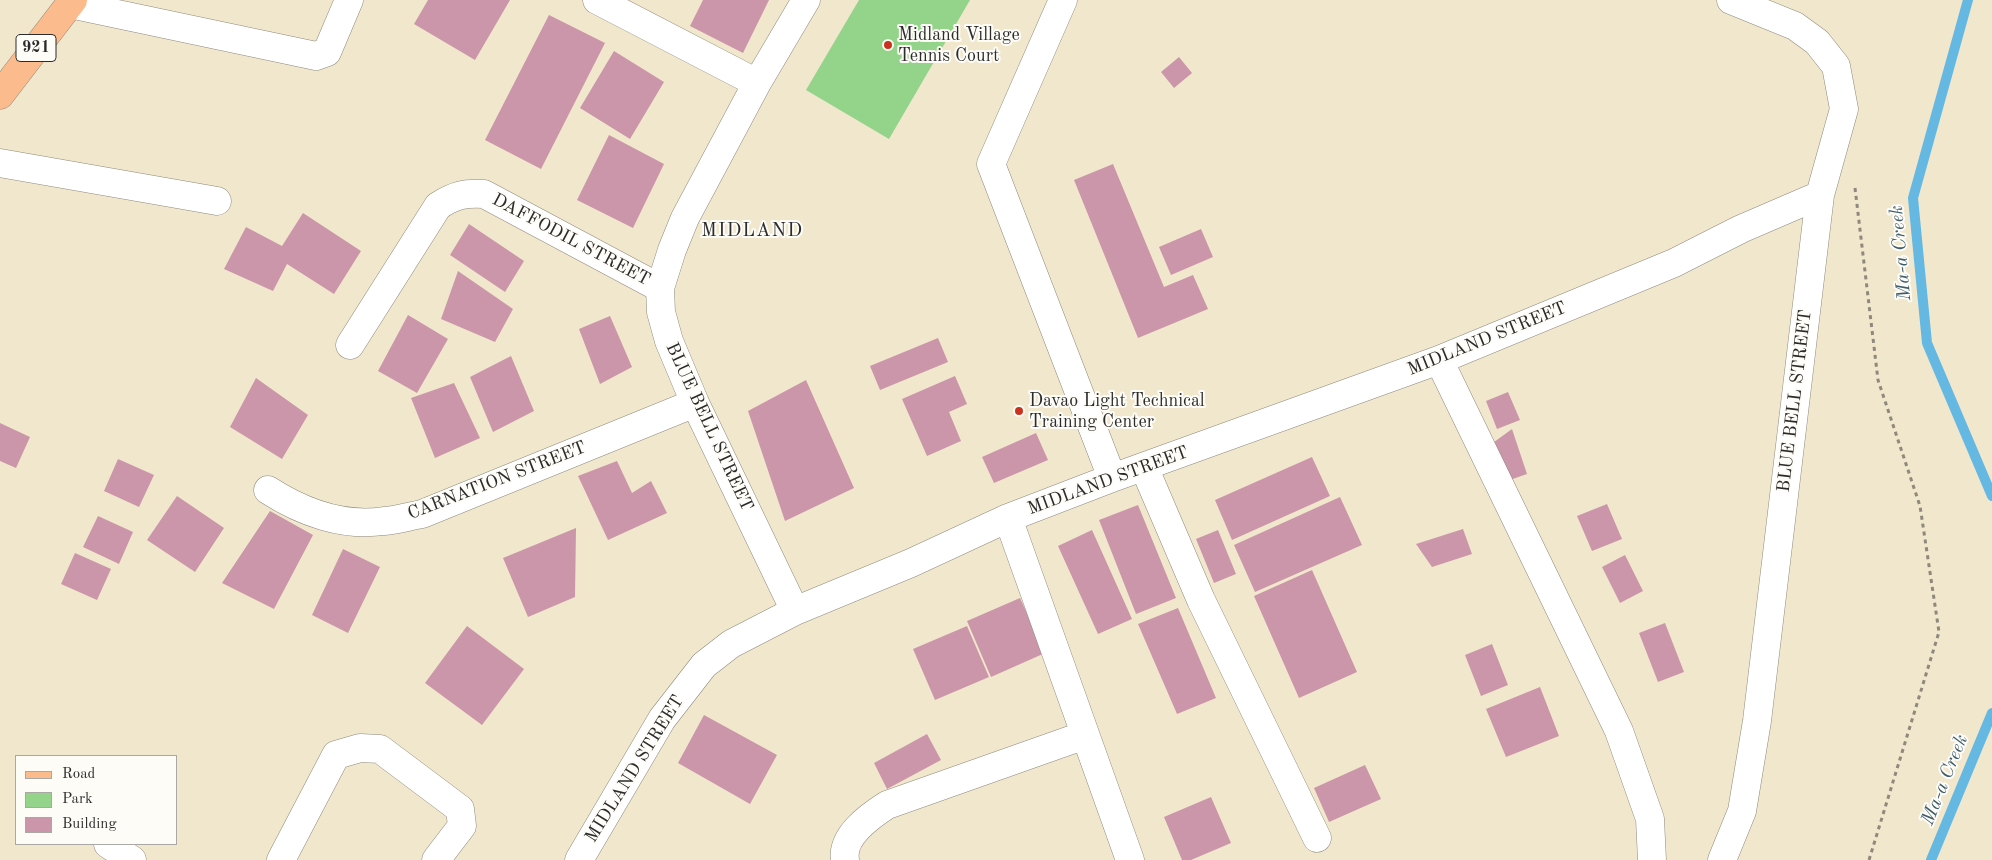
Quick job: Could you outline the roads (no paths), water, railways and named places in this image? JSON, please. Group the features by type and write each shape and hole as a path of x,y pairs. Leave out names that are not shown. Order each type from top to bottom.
{"main road":[{"name":"921","path":"0,95 71,2"}],"street":[{"path":"71,2 316,56 327,52 349,0"},
{"path":"597,0 757,83"},
{"name":"BLUE BELL STREET","path":"795,611 695,403 669,341 660,312 660,288 685,218 757,83 806,0"},
{"path":"1063,0 991,164 1112,478"},
{"name":"BLUE BELL STREET","path":"1722,860 1742,811 1757,721 1820,195 1844,109 1836,66 1817,42 1795,26 1731,0"},
{"path":"0,163 217,201"},
{"name":"DAFFODIL STREET","path":"350,345 438,206 452,196 468,193 484,194 660,288"},
{"name":"MIDLAND STREET","path":"579,860 662,719 704,665 731,644 795,611 911,563 1008,518 1112,478 1439,360 1674,263 1741,229 1820,195"},
{"path":"1439,360 1619,731 1650,819 1652,860"},
{"name":"CARNATION STREET","path":"268,490 288,503 316,515 349,521 383,522 422,514 695,403"},
{"path":"1144,467 1201,600 1317,838"},
{"path":"1008,518 1130,860"},
{"path":"845,860 844,855 852,834 867,817 887,805 1085,735"},
{"path":"281,860 336,755 360,748 380,749 460,809 462,826 436,860"},
{"path":"110,845 132,860"}],"waterway":[{"name":"Ma-a Creek","path":"1968,0 1913,198 1927,343 1992,496"},
{"name":"Ma-a Creek","path":"1931,860 1992,713"}],"place":[{"name":"Midland Village Tennis Court","path":"888,45"},
{"name":"Davao Light Technical Training Center","path":"1019,411"}],"district":[{"name":"MIDLAND","path":"752,231"}]}
